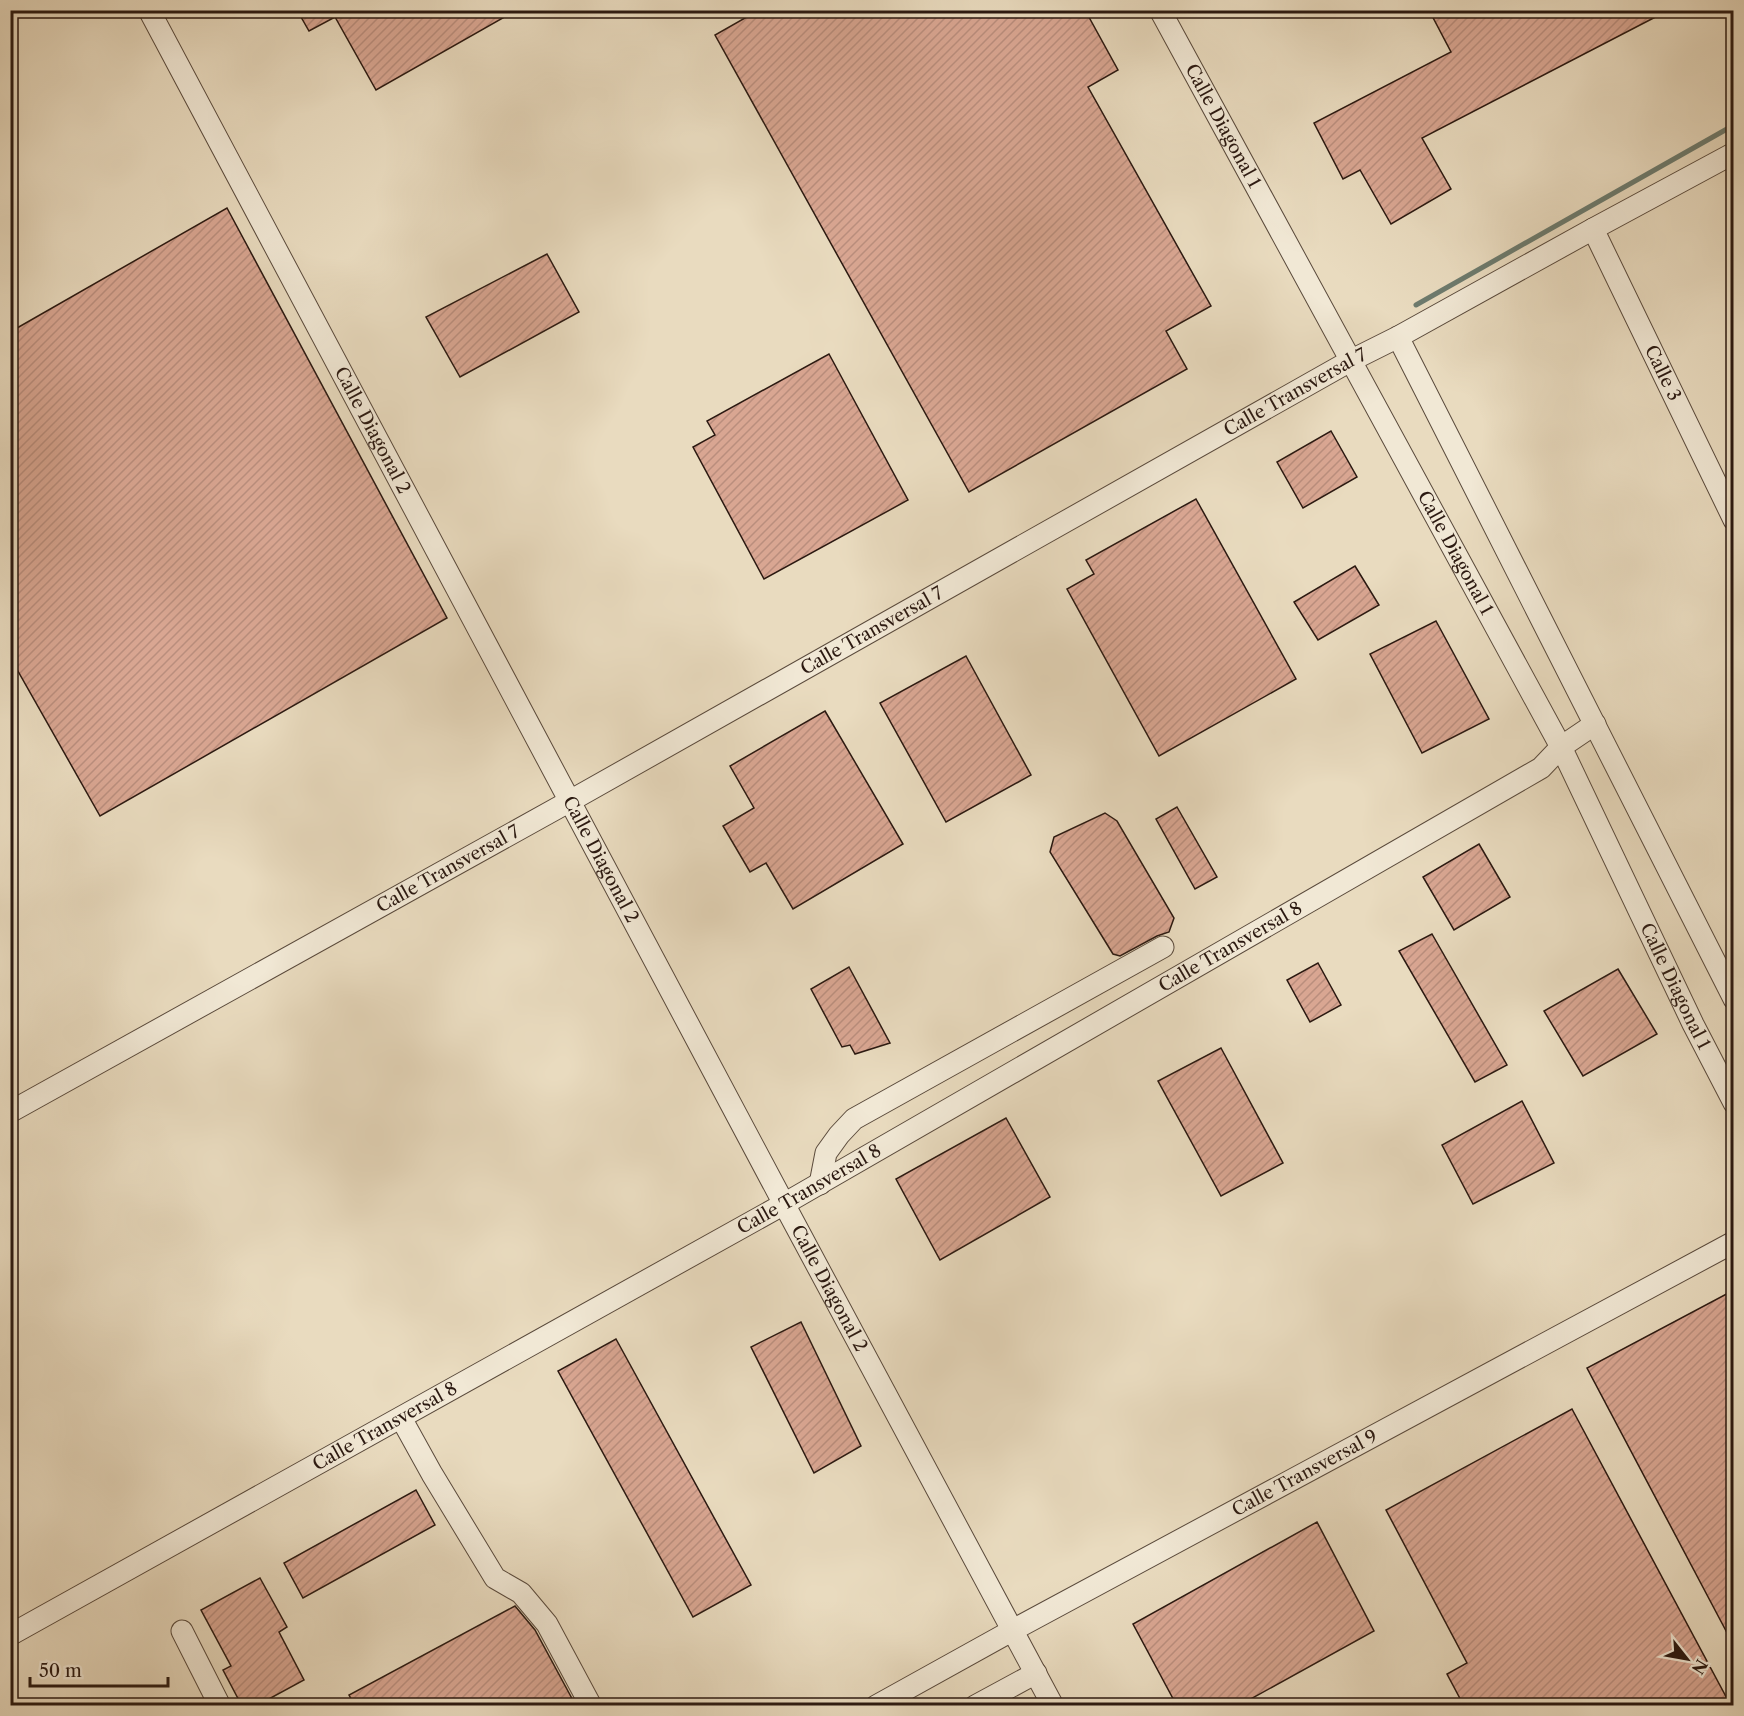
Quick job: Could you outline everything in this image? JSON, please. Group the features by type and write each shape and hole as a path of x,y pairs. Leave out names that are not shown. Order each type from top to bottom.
{"street":[{"name":"Calle Diagonal 2","path":"149,10 1053,1706"},
{"name":"Calle Diagonal 1","path":"1160,10 1561,747 1693,1023 1734,1102"},
{"name":"Calle Transversal 7","path":"10,1112 570,801 1350,361 1734,153"},
{"name":"Calle 3","path":"1593,229 1734,519"},
{"path":"1398,337 1734,999"},
{"name":"Calle Transversal 8","path":"10,1635 820,1184 1541,768 1561,747 1595,724"},
{"path":"820,1184 826,1154 854,1119 1163,947"},
{"name":"Calle Transversal 9","path":"876,1706 1734,1242"},
{"path":"401,1418 495,1578 521,1593 547,1624 591,1706"},
{"path":"182,1631 220,1706"},
{"path":"975,1706 1036,1673"}],"building":[{"path":"297,10 517,10 376,90 335,17 309,31"},
{"path":"759,10 1085,10 1118,70 1088,87 1211,306 1166,331 1187,369 969,492 715,35"},
{"path":"1429,10 1669,10 1422,138 1451,189 1391,224 1360,170 1343,179 1314,123 1451,52"},
{"path":"227,208 447,618 100,816 10,657 10,332"},
{"path":"547,254 579,312 460,377 426,317"},
{"path":"829,354 908,500 764,579 693,447 715,435 707,421"},
{"path":"1331,431 1357,477 1303,508 1277,462"},
{"path":"1196,499 1296,679 1159,756 1067,589 1094,574 1086,560"},
{"path":"1355,566 1379,605 1318,640 1294,602"},
{"path":"1436,621 1489,719 1422,753 1370,654"},
{"path":"966,656 1031,775 946,822 880,703"},
{"path":"825,711 903,844 793,909 766,863 750,872 723,826 754,808 730,766"},
{"path":"1177,807 1217,877 1195,889 1156,819"},
{"path":"1105,813 1117,821 1174,918 1169,932 1120,956 1113,954 1050,852 1054,837"},
{"path":"1479,844 1510,897 1454,930 1423,877"},
{"path":"1432,934 1507,1065 1475,1082 1399,951"},
{"path":"1318,963 1341,1005 1310,1022 1287,980"},
{"path":"849,967 890,1043 855,1054 850,1045 842,1047 811,989"},
{"path":"1618,969 1657,1034 1583,1076 1544,1011"},
{"path":"1221,1048 1283,1163 1221,1196 1158,1081"},
{"path":"1522,1101 1554,1163 1473,1204 1442,1145"},
{"path":"1006,1118 1050,1197 940,1260 896,1179"},
{"path":"1734,1290 1734,1646 1587,1368"},
{"path":"801,1322 861,1446 814,1473 751,1347"},
{"path":"616,1339 751,1585 693,1617 558,1371"},
{"path":"1572,1409 1731,1706 1464,1706 1447,1674 1467,1663 1386,1510"},
{"path":"416,1490 435,1525 303,1598 284,1563"},
{"path":"1317,1522 1374,1631 1238,1706 1177,1706 1133,1624"},
{"path":"260,1578 287,1627 279,1632 304,1680 256,1706 242,1706 223,1670 231,1666 201,1610"},
{"path":"515,1606 535,1630 576,1706 355,1706 349,1695"}],"waterway":[{"path":"1416,305 1734,125"}]}
